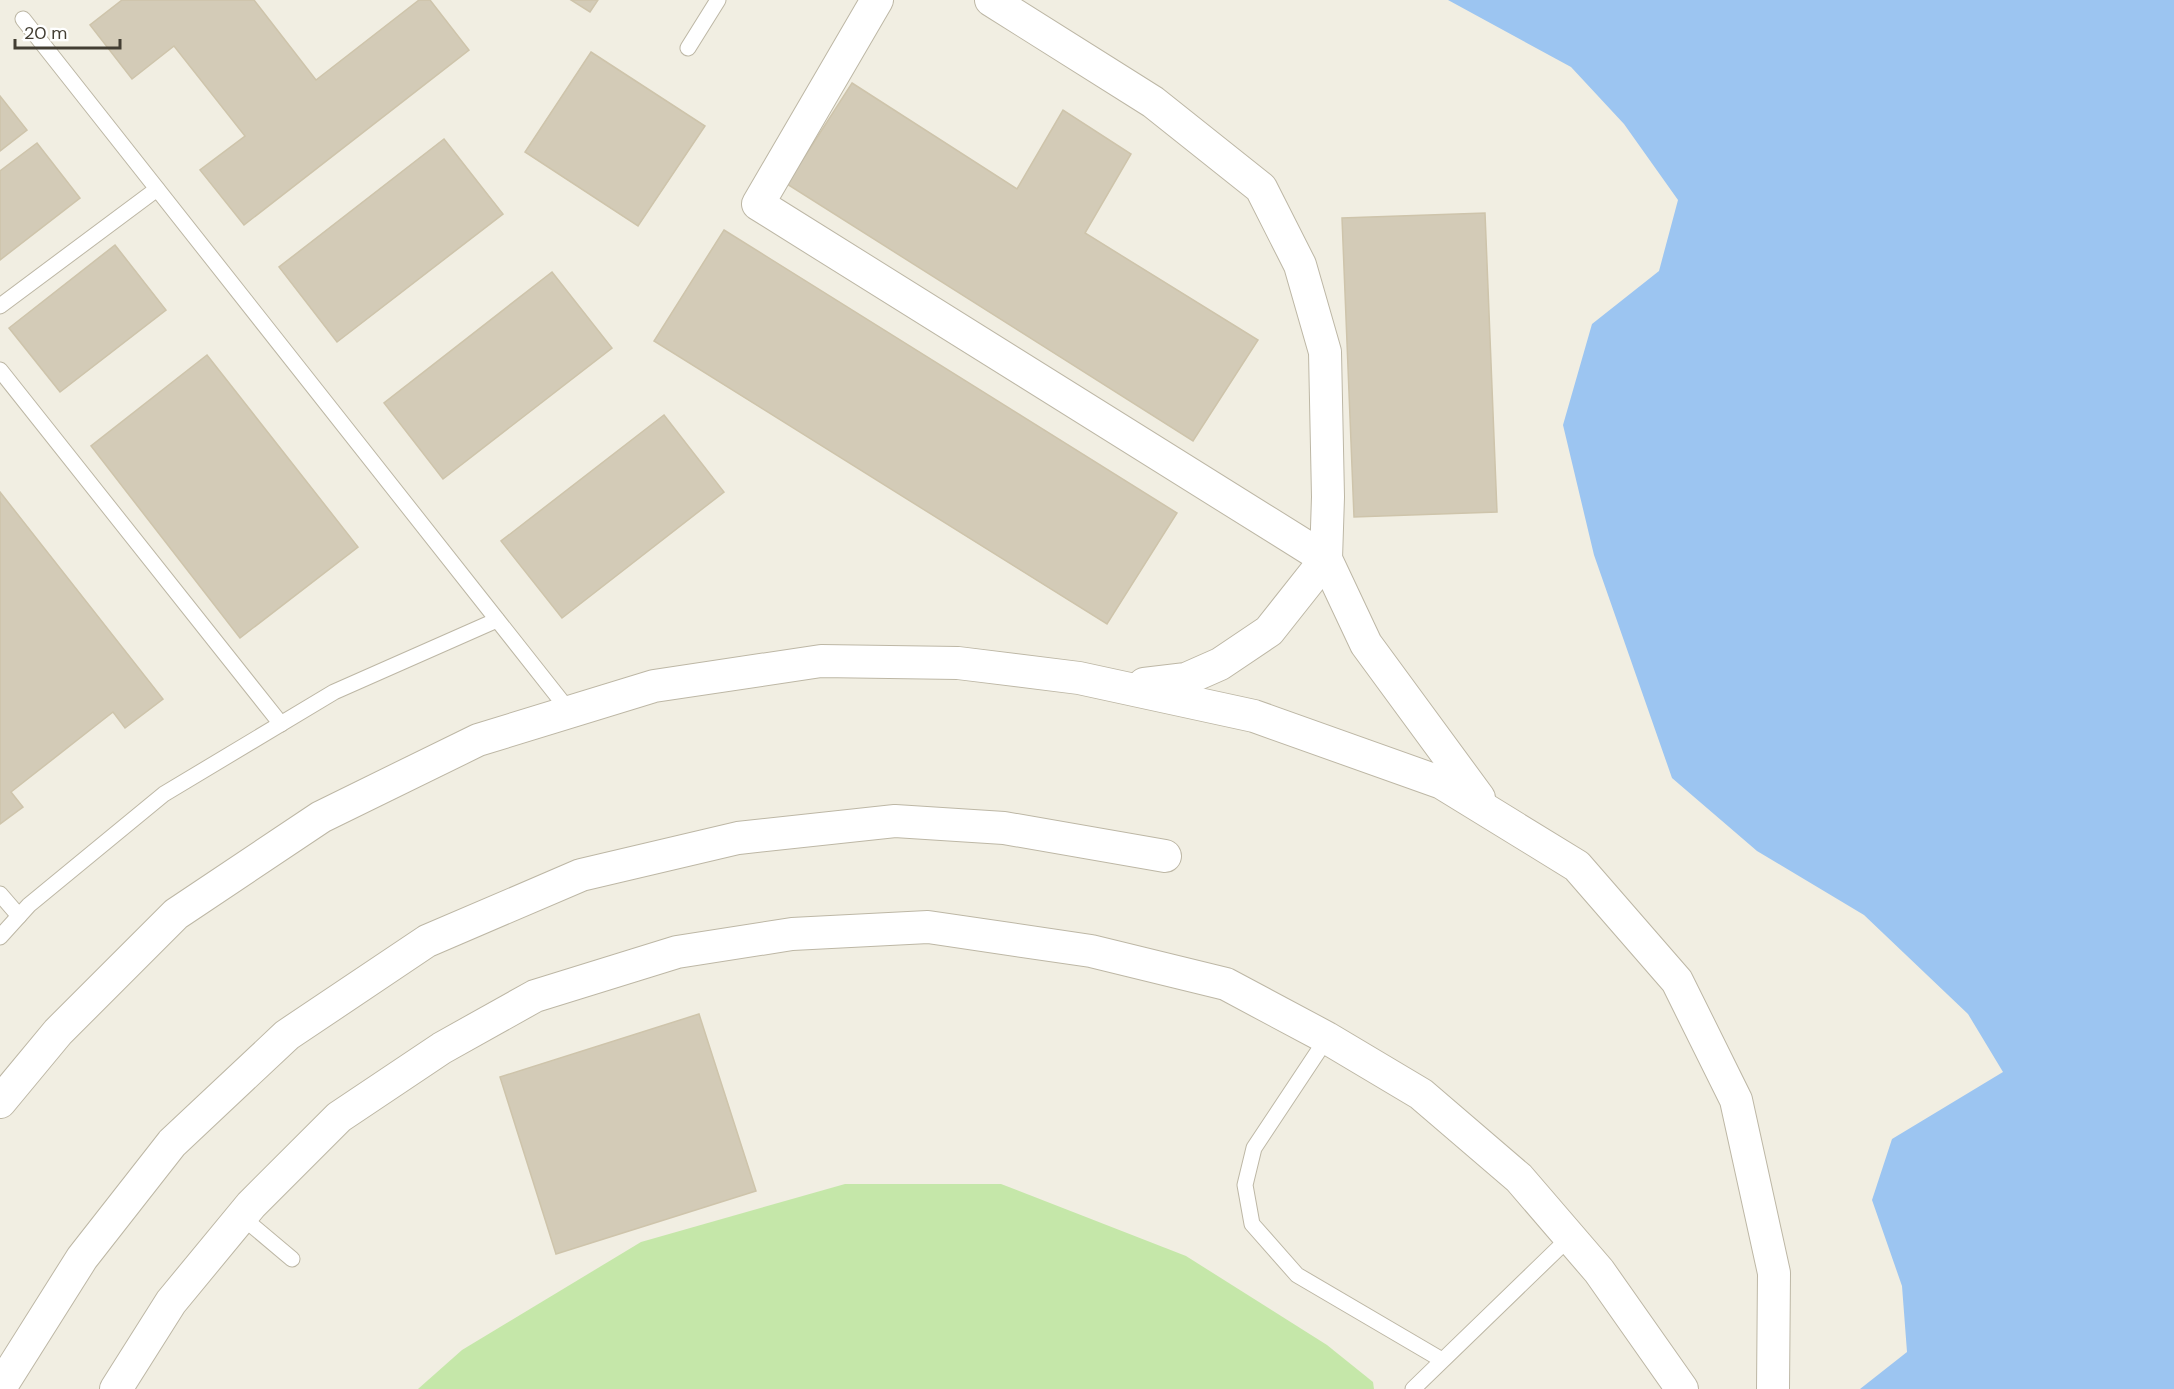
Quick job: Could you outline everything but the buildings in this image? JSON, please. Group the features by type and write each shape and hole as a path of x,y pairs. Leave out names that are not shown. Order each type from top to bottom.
{"street":[{"path":"877,0 758,204 1326,559"},
{"path":"991,0 1153,102 1261,188 1300,264 1325,352 1328,497 1326,559 1366,644 1489,812"},
{"path":"1119,687 1186,680 1220,664 1269,631 1326,559"},
{"path":"0,1102 58,1032 176,914 321,817 478,740 654,686 821,661 958,663 1079,678 1254,716 1442,783 1577,866 1677,981 1736,1100 1774,1274 1773,1389"},
{"path":"0,1388 82,1258 172,1143 287,1035 427,941 581,875 738,838 895,821 1004,828 1165,856"},
{"path":"116,1389 171,1302 242,1217 339,1117 442,1048 535,996 677,952 792,934 928,927 1091,951 1226,984 1327,1038 1421,1094 1519,1178 1599,1271 1682,1389"}],"lane":[{"path":"688,48 718,0"},
{"path":"22,19 570,712"},
{"path":"0,306 157,189"},
{"path":"0,370 281,724"},
{"path":"0,937 29,905 164,794 334,692 497,620"},
{"path":"0,894 19,916"},
{"path":"1327,1038 1254,1148 1245,1185 1252,1224 1297,1275 1443,1360"},
{"path":"242,1217 292,1259"},
{"path":"1413,1389 1570,1237"}],"green space":[{"path":"845,1184 1001,1184 1186,1256 1327,1345 1373,1382 1374,1389 418,1389 462,1350 641,1242"}],"water":[{"path":"1448,0 2174,0 2174,1389 1860,1389 1907,1352 1902,1286 1872,1200 1892,1139 2003,1072 1968,1014 1864,915 1757,851 1672,778 1594,555 1563,425 1592,324 1659,271 1678,200 1624,124 1571,67"}]}
